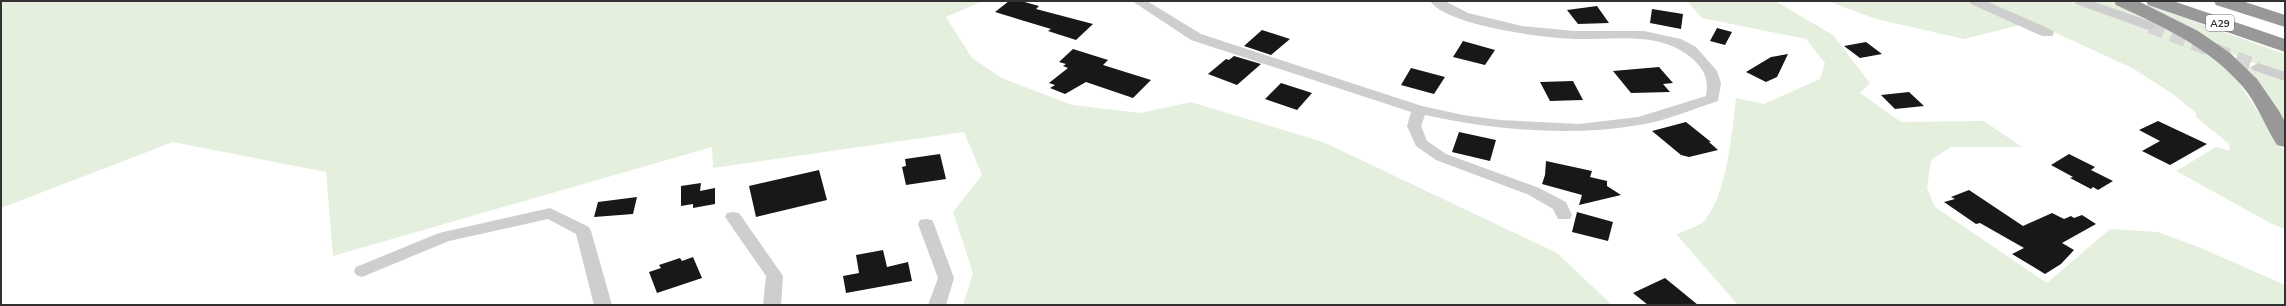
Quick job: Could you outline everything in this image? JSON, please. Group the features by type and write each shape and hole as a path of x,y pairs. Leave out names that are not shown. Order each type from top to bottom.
{"highway":[{"path":"2123,1 2193,37 2229,63 2256,90 2285,140"},
{"name":"A29","path":"2155,1 2285,46"},
{"name":"A29","path":"2183,1 2285,36"},
{"path":"2222,1 2285,21"}],"street":[{"path":"1138,1 1196,37 1419,110 1463,119 1500,124 1579,128 1640,121 1713,98 1716,83 1709,68 1684,44 1668,38 1618,34 1575,35 1538,32 1501,26 1446,10 1436,1"},
{"path":"1975,1 2047,34"},
{"path":"2080,1 2150,26"},
{"path":"2238,1 2285,15"},
{"path":"2258,67 2285,77"},
{"path":"1419,110 1414,126 1421,143 1441,157 1532,190 1560,206 1564,215"},
{"path":"362,271 445,237 550,213 583,231 603,305"},
{"path":"733,218 776,276 772,305"},
{"path":"926,224 946,278 937,305"}],"green space":[{"path":"1,1 983,1 946,17 972,58 1002,78 1072,105 1140,113 1191,102 1323,142 1557,253 1612,305 963,305 973,273 953,212 982,175 964,132 713,168 712,147 333,256 326,172 173,142 1,208"},
{"path":"1687,1 1775,1 1833,35 1870,83 1860,93 1901,122 1984,121 2022,147 1951,147 1931,160 1927,188 1935,207 2047,283 2110,229 2158,232 2201,248 2285,285 2285,305 1738,305 1676,234 1704,222 1713,207 1724,178 1733,127 1736,98 1764,104 1820,79 1825,63 1806,39 1702,18"},
{"path":"1827,1 2069,1 2148,30 2153,24 2090,1 2111,1 2171,31 2201,50 2235,77 2285,152 2285,229 2272,224 2176,171 2216,147 2230,151 2229,144 2196,117 2196,113 2173,94 2132,68 2032,22 1964,39 1876,19"},
{"path":"2148,5 2285,54 2285,75 2224,51 2146,7"},
{"path":"2236,61 2285,79 2285,124 2263,88"}],"building":[{"path":"1009,1 1021,1 1039,6 1036,9 1093,24 1076,40 1048,31 1051,29 995,12"},
{"path":"1597,6 1609,23 1578,24 1567,10"},
{"path":"1652,9 1683,14 1681,29 1650,23"},
{"path":"1717,28 1732,32 1725,45 1710,41"},
{"path":"1262,30 1290,39 1271,55 1244,46"},
{"path":"1463,41 1495,50 1485,65 1453,57"},
{"path":"1866,42 1882,54 1860,58 1844,46"},
{"path":"1073,49 1108,60 1103,65 1151,80 1133,98 1086,82 1065,94 1050,88 1055,85 1049,83 1068,68 1063,66 1066,64 1059,62"},
{"path":"1788,54 1777,77 1766,82 1746,72 1771,57"},
{"path":"1234,56 1261,64 1237,85 1208,74 1226,59 1229,60"},
{"path":"1659,67 1673,83 1663,84 1670,92 1631,93 1613,71"},
{"path":"1411,68 1445,77 1434,94 1401,85"},
{"path":"1573,81 1583,100 1550,101 1540,82"},
{"path":"1281,83 1312,93 1297,110 1265,99"},
{"path":"1909,92 1924,106 1895,109 1881,95"},
{"path":"2158,121 2207,144 2170,165 2142,151 2160,141 2139,130"},
{"path":"1686,122 1711,142 1709,142 1718,150 1689,157 1681,155 1652,131"},
{"path":"1459,132 1496,140 1490,161 1452,152"},
{"path":"940,154 946,179 906,185 902,167 906,166 905,159"},
{"path":"2069,154 2095,167 2091,170 2113,181 2098,190 2093,187 2091,189 2070,178 2073,177 2051,165"},
{"path":"1546,161 1592,171 1590,177 1607,181 1607,186 1621,195 1579,205 1582,195 1542,184 1545,175"},
{"path":"819,170 827,200 756,217 749,186"},
{"path":"701,183 700,191 715,188 715,204 693,208 693,204 681,206 681,186"},
{"path":"1969,190 2023,226 2052,213 2064,219 2071,216 2074,218 2082,215 2096,224 2062,243 2074,250 2061,264 2045,274 2012,254 2024,248 1980,223 1976,224 1944,202 1955,199 1951,197"},
{"path":"637,197 633,214 594,217 598,202"},
{"path":"1577,212 1613,222 1608,241 1572,232"},
{"path":"883,250 887,267 908,262 912,281 846,293 843,276 859,273 856,255"},
{"path":"693,257 702,278 657,293 649,272 661,268 659,265 680,258 682,261"},
{"path":"1665,278 1698,305 1648,305 1633,293"}],"tunnel":[{"path":"2150,26 2258,67"}]}
